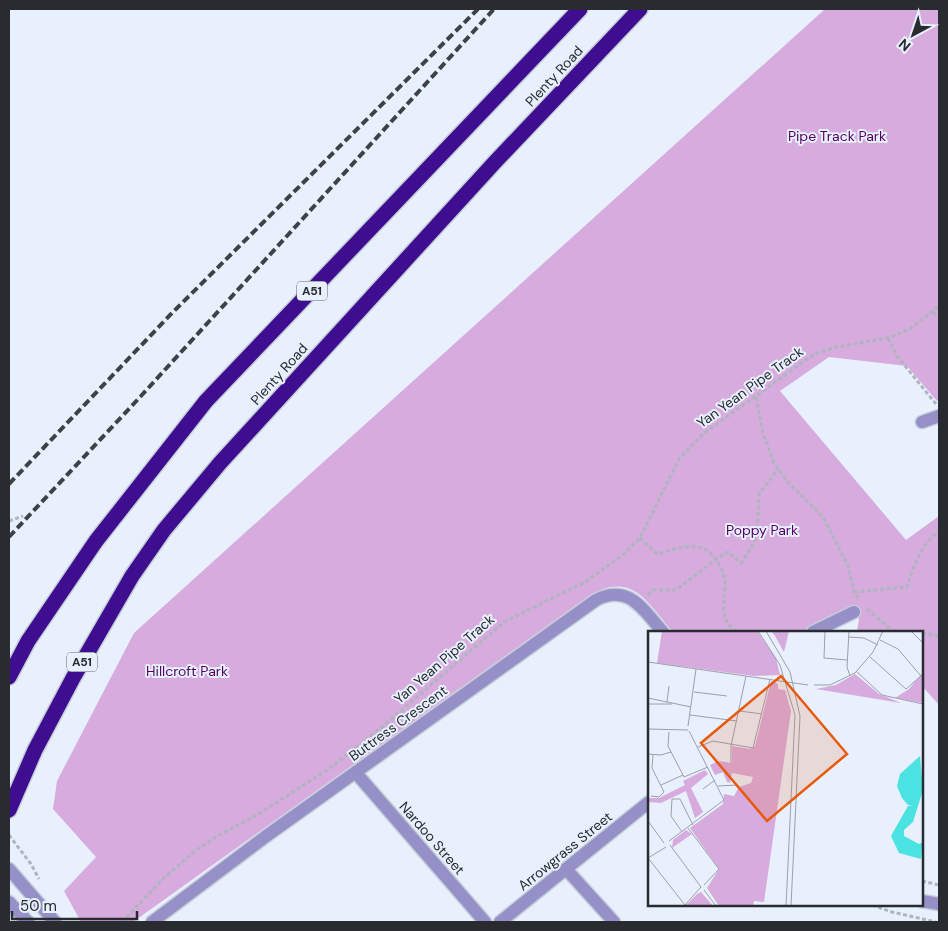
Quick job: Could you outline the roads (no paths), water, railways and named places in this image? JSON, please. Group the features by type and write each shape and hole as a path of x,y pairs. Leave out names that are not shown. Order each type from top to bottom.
{"highway":[{"name":"Plenty Road","path":"9,677 28,641 96,541 206,401 580,9"},
{"name":"Plenty Road","path":"9,810 35,750 73,678 132,576 164,530 233,449 488,169 640,9"}],"street":[{"name":"Buttress Crescent","path":"152,922 265,837 596,600 614,593 630,598 638,603 662,631"},
{"path":"815,631 854,612"},
{"name":"Nardoo Street","path":"356,773 485,922"},
{"name":"Arrowgrass Street","path":"500,922 648,803"},
{"path":"9,869 55,922"},
{"path":"566,869 614,922"},
{"path":"923,901 939,904"},
{"path":"9,902 28,922"}],"railway":[{"path":"9,484 173,312 478,9"},
{"path":"9,537 141,396 494,9"}],"park label":[{"name":"Pipe Track Park","path":"837,136"},
{"name":"Poppy Park","path":"762,530"},
{"name":"Hillcroft Park","path":"187,671"}]}
